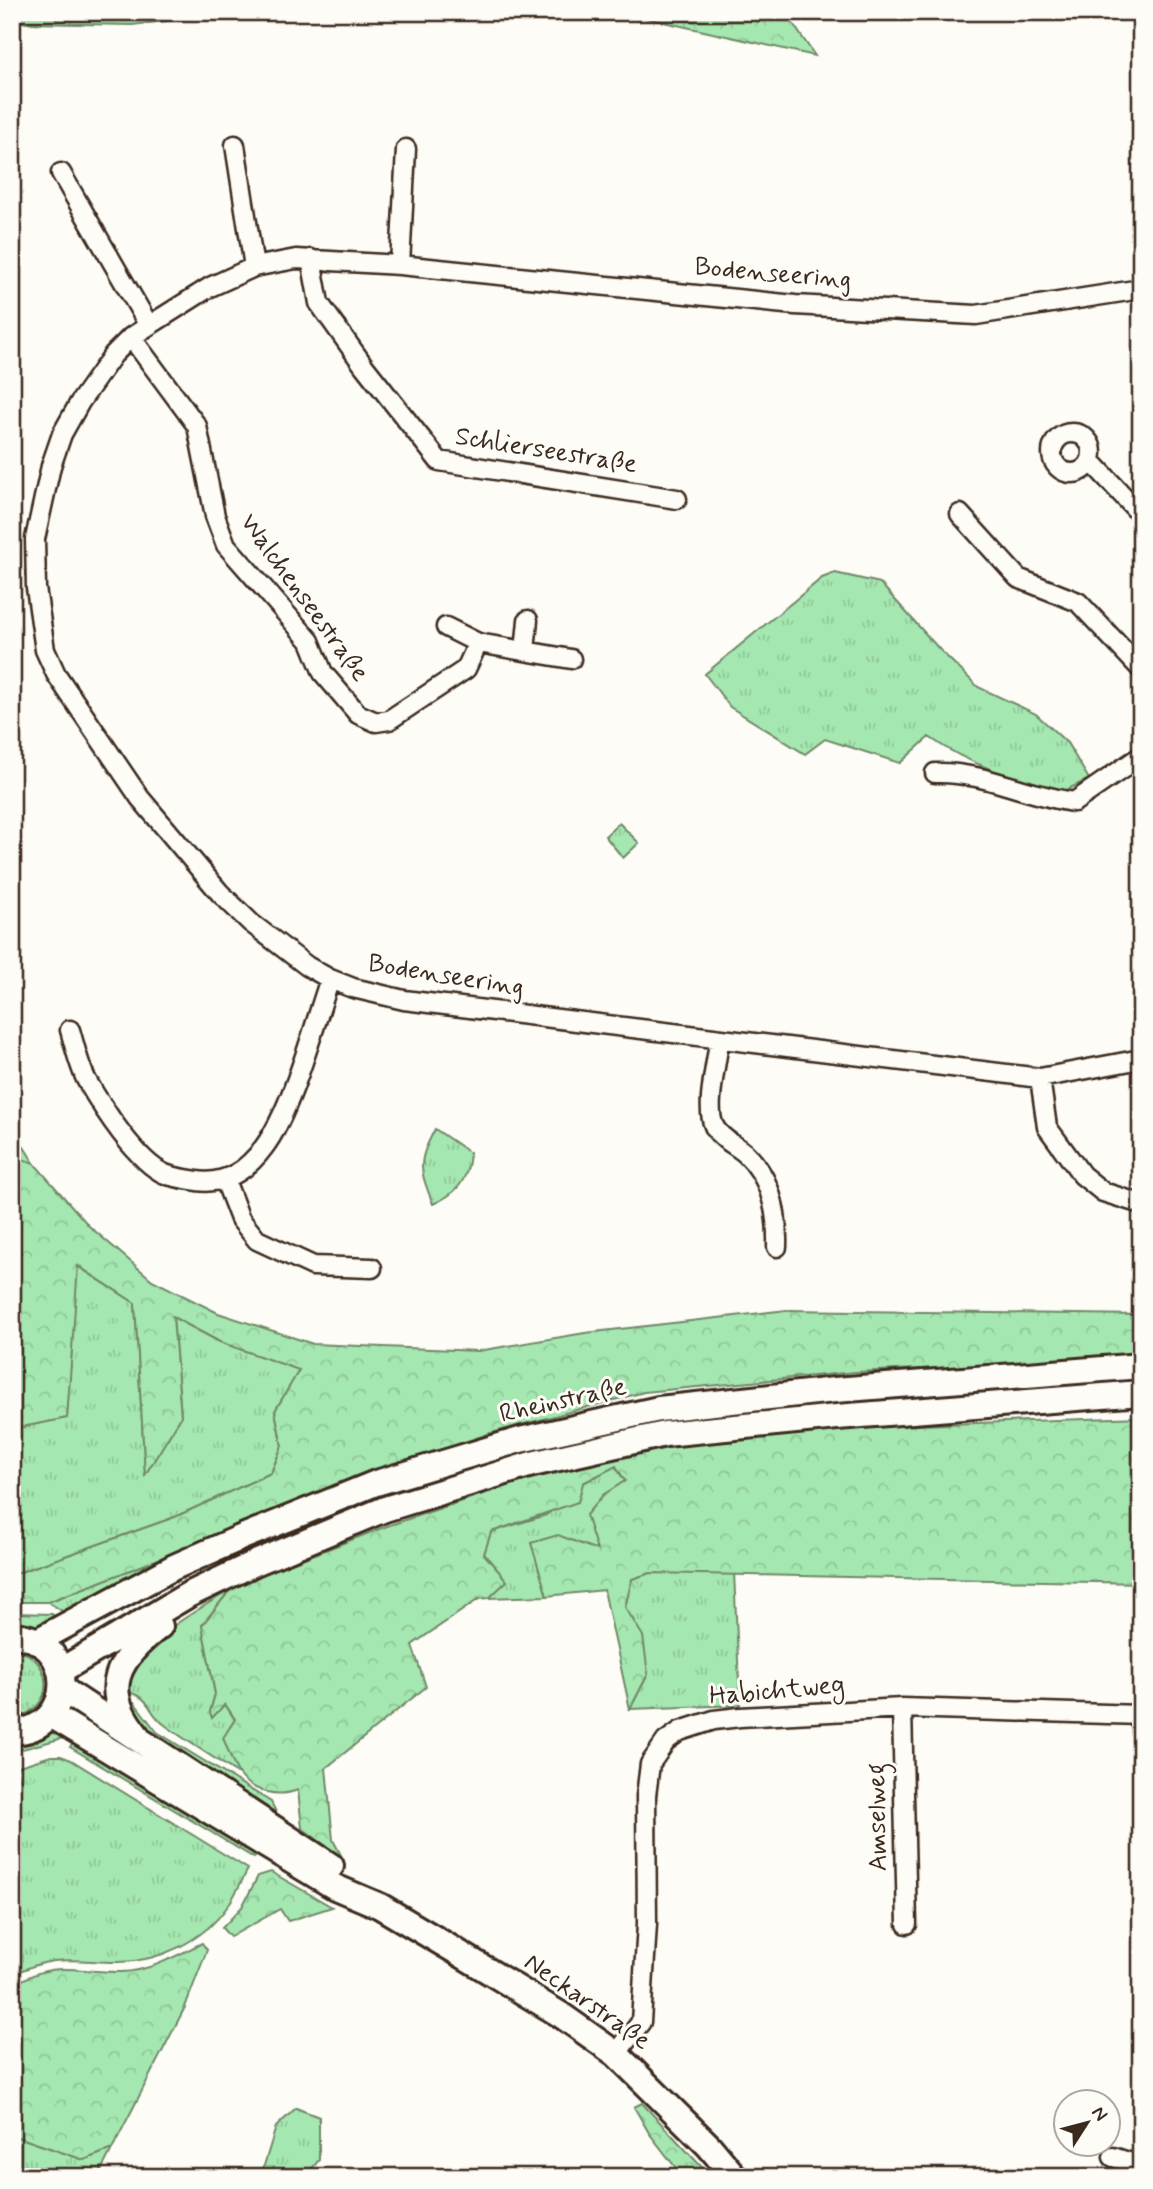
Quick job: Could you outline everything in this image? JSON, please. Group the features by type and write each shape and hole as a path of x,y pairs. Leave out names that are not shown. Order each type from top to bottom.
{"street":[{"path":"235,145 254,267"},
{"path":"400,265 406,149"},
{"path":"61,173 148,324"},
{"name":"Bodenseering","path":"1141,289 976,315 796,305 400,265 311,259 278,260 254,267 210,287 148,324 113,355 80,402 62,434 51,466 35,539 36,588 45,650 56,674 140,798 220,893 251,923 307,966 330,979 353,988 404,1000 719,1041 1040,1078 1141,1059"},
{"name":"Schlierseestraße","path":"311,259 319,303 364,366 439,461 677,499"},
{"name":"Walchenseestraße","path":"131,337 197,426 215,516 226,545 310,641 323,673 358,713 376,722 389,720 466,669 478,643"},
{"path":"1091,461 1141,515"},
{"path":"960,514 1018,578 1078,602 1141,669"},
{"path":"525,651 528,620"},
{"path":"446,626 478,643 571,659"},
{"path":"935,774 960,772 1049,800 1074,802 1141,756"},
{"path":"70,1030 86,1079 118,1128 152,1166 165,1174 181,1178 205,1182 225,1180 255,1157 272,1133 330,979"},
{"path":"719,1041 712,1104 714,1126 722,1137 747,1155 763,1175 778,1216 776,1247"},
{"path":"1040,1078 1047,1127 1083,1175 1103,1192 1141,1204"},
{"path":"225,1180 240,1219 257,1240 313,1266 372,1268"},
{"name":"Rheinstraße","path":"37,1641 174,1567 240,1538 376,1483 520,1440 659,1409 835,1390 1141,1366"},
{"name":"Rheinstraße","path":"61,1680 188,1595 385,1509 532,1464 665,1434 1141,1393"},
{"path":"145,1745 123,1718 117,1703 118,1674 126,1656 139,1642 179,1611 188,1595"},
{"path":"12,1635 37,1641"},
{"name":"Neckarstraße","path":"37,1641 51,1654 61,1680 145,1745 339,1872 380,1906"},
{"path":"12,1732 35,1727 51,1715 61,1680"},
{"name":"Habichtweg","path":"616,2054 642,2022 647,1924 646,1796 650,1764 666,1741 680,1731 714,1720 902,1708 1141,1715"},
{"name":"Amselweg","path":"902,1708 907,1924"},
{"name":"Neckarstraße","path":"51,1715 335,1887 380,1906 561,2015 616,2054 709,2146 735,2177"},
{"path":"1116,2158 1141,2166"}],"green space":[{"path":"12,12 243,12 132,25 26,23 12,19"},
{"path":"619,12 785,12 815,56"},
{"path":"835,573 880,583 940,650 978,687 1036,714 1067,743 1089,779 1064,791 977,764 929,737 900,763 825,739 805,754 730,707 705,674 822,578"},
{"path":"619,823 639,843 623,858 605,836"},
{"path":"12,1128 34,1163 12,1156"},
{"path":"435,1129 470,1153 467,1171 460,1184 449,1195 433,1204 422,1166 425,1150"},
{"path":"12,1156 34,1163 89,1226 152,1280 218,1313 313,1344 478,1351 585,1333 787,1310 1141,1315 1141,1358 856,1372 644,1392 491,1433 429,1454 48,1602 12,1602 12,1575 175,1517 271,1473 282,1446 275,1411 299,1370 220,1342 173,1317 181,1417 145,1475 135,1303 78,1266 67,1418 12,1429"},
{"path":"77,1266 135,1303 145,1474 181,1417 173,1317 220,1342 300,1370 275,1411 282,1446 271,1473 175,1517 12,1575 12,1429 67,1418"},
{"path":"1141,1417 1141,1583 650,1573 632,1579 625,1607 643,1636 648,1674 630,1709 604,1590 547,1596 531,1543 558,1535 597,1550 586,1515 603,1495 625,1481 616,1466 583,1483 578,1502 491,1532 484,1554 507,1581 489,1598 479,1599 412,1645 426,1687 326,1768 333,1840 343,1859 302,1828 298,1790 266,1792 244,1780 234,1766 223,1738 235,1719 225,1704 212,1718 210,1712 215,1694 202,1625 231,1589 387,1526 513,1484 623,1454 720,1441 891,1426"},
{"path":"615,1466 625,1481 603,1495 597,1550 532,1543 547,1596 489,1598 506,1581 484,1554 491,1532 546,1515 583,1483"},
{"path":"181,1550 184,1555 70,1616 48,1602"},
{"path":"734,1572 740,1705 630,1709 648,1674 625,1607 632,1579 650,1573"},
{"path":"231,1589 202,1625 215,1694 210,1712 225,1704 235,1720 224,1738 240,1775 165,1725 140,1697 124,1691 129,1673 151,1644 182,1620"},
{"path":"13,1613 52,1614 60,1623 44,1630 12,1625"},
{"path":"13,1650 27,1654 37,1662 46,1683 38,1705 29,1713 15,1717 12,1716"},
{"path":"134,1702 157,1732 271,1802 279,1818 258,1813 249,1796 146,1733 129,1703"},
{"path":"51,1730 62,1731 63,1738 12,1752 12,1739"},
{"path":"77,1740 261,1852 254,1858 70,1747"},
{"path":"51,1756 71,1760 248,1869 230,1903 217,1919 178,1948 147,1959 116,1962 52,1961 12,1975 12,1788 19,1779 16,1767"},
{"path":"271,1872 332,1907 288,1921 280,1909 230,1937 222,1928 242,1907 258,1876"},
{"path":"202,1943 207,1950 185,2007 112,2149 84,2160 12,2135 12,1986 27,1977 54,1970 121,1972 143,1969"},
{"path":"642,2103 711,2177 683,2177 649,2133 634,2107"},
{"path":"296,2108 319,2117 319,2160 305,2177 281,2177 262,2172 276,2127"},
{"path":"12,2135 84,2160 112,2149 98,2177 12,2177"}]}
